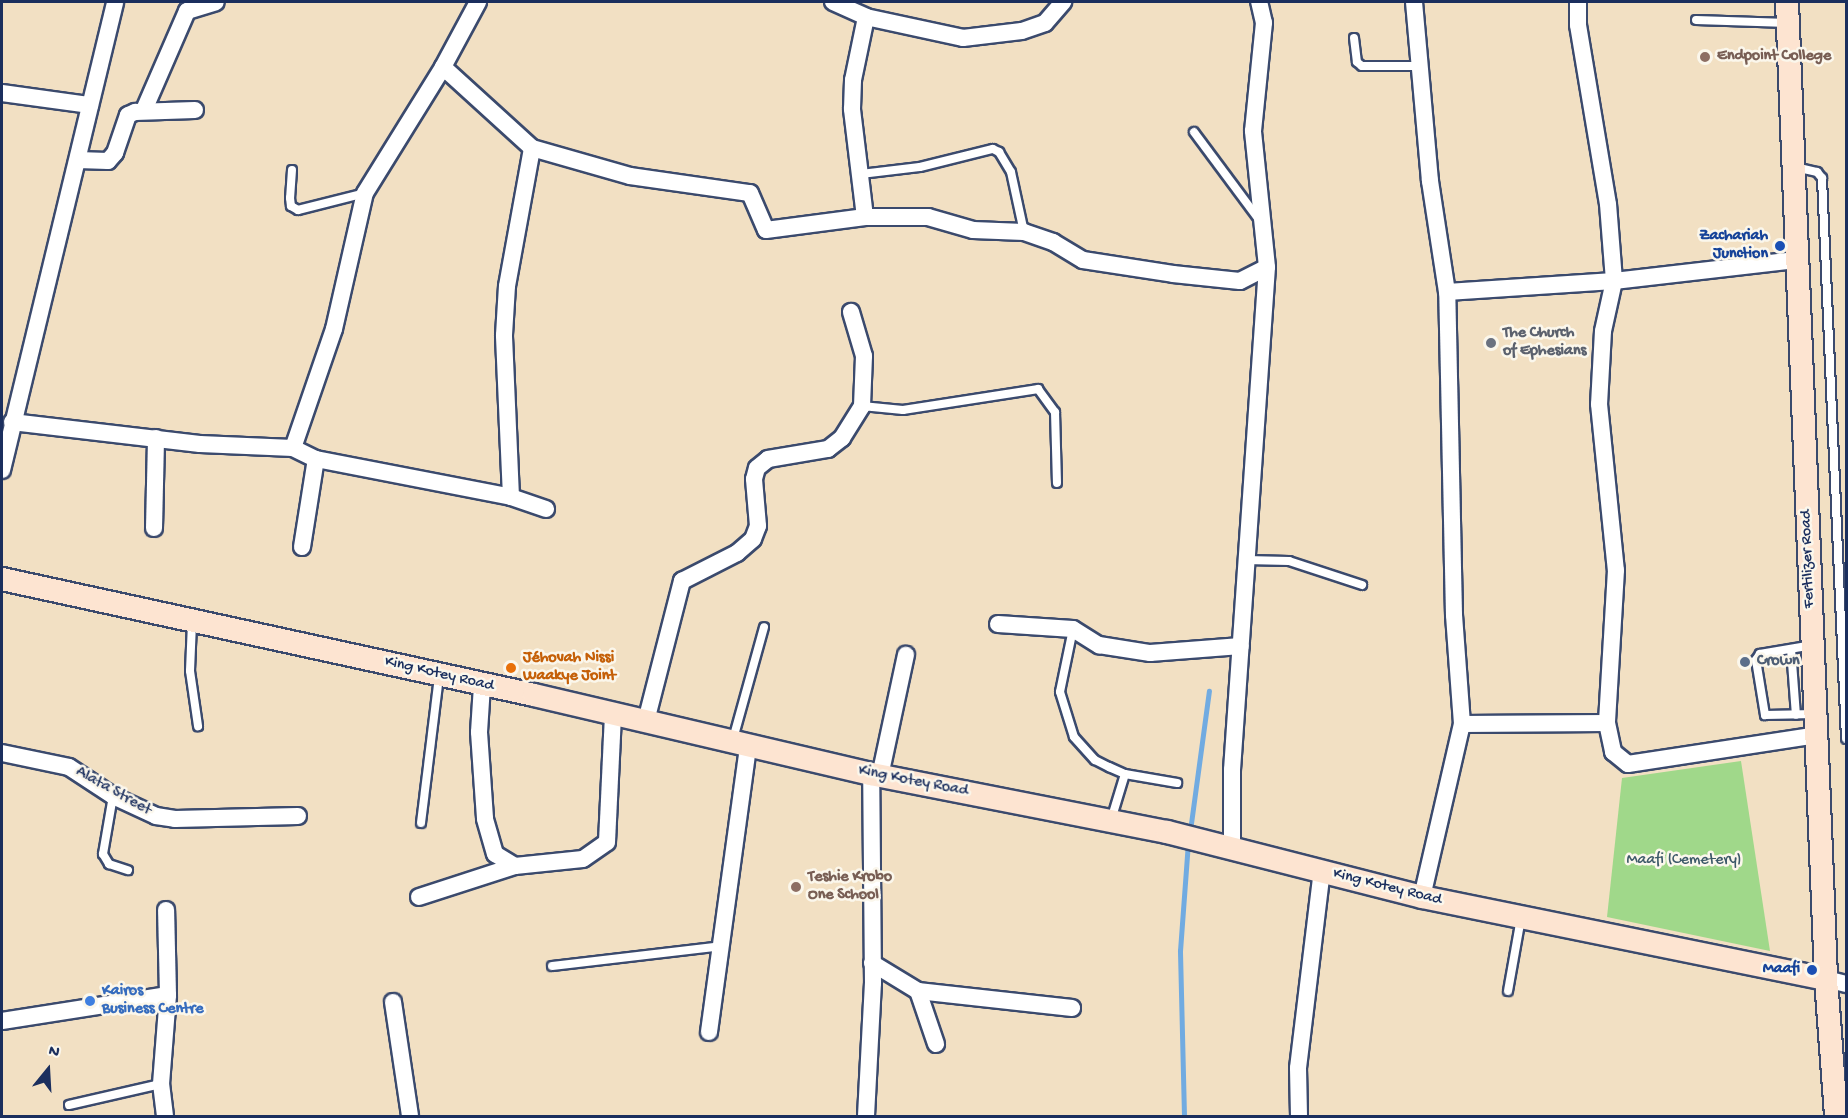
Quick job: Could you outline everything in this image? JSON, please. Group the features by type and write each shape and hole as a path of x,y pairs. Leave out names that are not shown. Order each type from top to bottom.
{"street":[{"path":"2,470 10,416 78,160 115,2"},
{"path":"144,110 187,11 216,2"},
{"path":"293,448 334,329 365,193 443,67 478,2"},
{"path":"833,2 866,17 963,38 1030,29 1045,23 1063,2"},
{"path":"1223,844 1232,770 1267,267 1253,131 1264,23 1259,2"},
{"path":"1414,2 1418,66 1447,292 1454,615 1461,724 1422,897"},
{"path":"1578,2 1578,25 1608,204 1614,281 1603,331 1599,404 1616,570 1607,723 1613,752 1628,764 1810,722"},
{"name":"Fertilizer Road","path":"1788,12 1813,645 1810,722 1836,981 1836,1116"},
{"path":"865,217 852,109 853,80 866,17"},
{"path":"443,67 532,148 630,176 750,193 766,230 865,217 928,217 973,231 1024,232 1053,242 1083,260 1173,274 1240,281 1267,267"},
{"path":"2,93 90,105"},
{"path":"78,160 108,160 115,153 128,115 144,110 195,110"},
{"path":"511,497 504,335 507,286 532,148"},
{"path":"1447,292 1614,281 1796,260"},
{"path":"646,721 682,581 737,553 753,539 758,526 754,479 757,468 768,459 828,449 842,438 862,406 864,356 850,312"},
{"path":"10,416 156,438 293,448 316,459 511,497 546,509"},
{"path":"154,528 156,438"},
{"path":"302,547 316,459"},
{"name":"King Kotey Road","path":"2,579 613,713 740,745 875,775 1223,844 1422,897 1836,981"},
{"path":"998,624 1073,629 1099,645 1150,653 1241,646"},
{"path":"866,1116 872,963 875,775 906,655"},
{"path":"482,686 479,732 485,818 495,854 515,866"},
{"path":"419,897 515,866 583,859 607,842 613,713"},
{"path":"1461,724 1607,723"},
{"path":"709,1032 721,946 740,745"},
{"name":"Alata Street","path":"2,753 69,767 113,796 156,816 175,819 298,816"},
{"path":"1299,1116 1298,1068 1322,871"},
{"path":"165,1116 161,1084 168,995 166,910"},
{"path":"872,963 918,991 1072,1008"},
{"path":"918,991 936,1044"},
{"path":"2,1021 168,995"},
{"path":"393,1002 410,1116"}],"lane":[{"path":"1696,20 1788,12"},
{"path":"1354,38 1357,62 1362,66 1418,66"},
{"path":"1194,132 1262,224"},
{"path":"861,174 920,167 993,149 999,152 1011,172 1024,232"},
{"path":"1793,166 1817,172 1822,178 1846,738"},
{"path":"292,170 291,206 298,210 365,193"},
{"path":"862,406 903,410 1038,389 1055,412 1057,483"},
{"path":"1246,560 1289,561 1362,585"},
{"path":"192,619 190,671 198,726"},
{"path":"740,745 764,627"},
{"path":"1073,629 1060,692 1064,715 1074,737 1095,760 1125,774 1177,783"},
{"path":"1791,649 1810,722 1764,714 1756,660 1760,654 1813,645"},
{"path":"421,823 439,676"},
{"path":"1111,820 1125,774"},
{"path":"113,796 103,854 109,864 128,870"},
{"path":"1508,991 1521,918"},
{"path":"552,966 721,946"},
{"path":"69,1105 161,1084"}],"green space":[{"name":"Maafi (Cemetery)","path":"1741,761 1770,951 1607,917 1622,778"}],"waterway":[{"path":"1190,831 1209,691"},
{"path":"1184,1116 1180,951 1188,843"}],"place":[{"name":"Endpoint College","path":"1705,57"},
{"name":"Zachariah Junction","path":"1780,246"},
{"name":"The Church of Ephesians","path":"1491,343"},
{"name":"Crown","path":"1745,662"},
{"name":"Jéhovah Nissi Waakye Joint","path":"511,668"},
{"name":"Teshie Krobo One School","path":"796,887"},
{"name":"Maafi","path":"1812,970"},
{"name":"Kairos Business Centre","path":"90,1001"}]}
